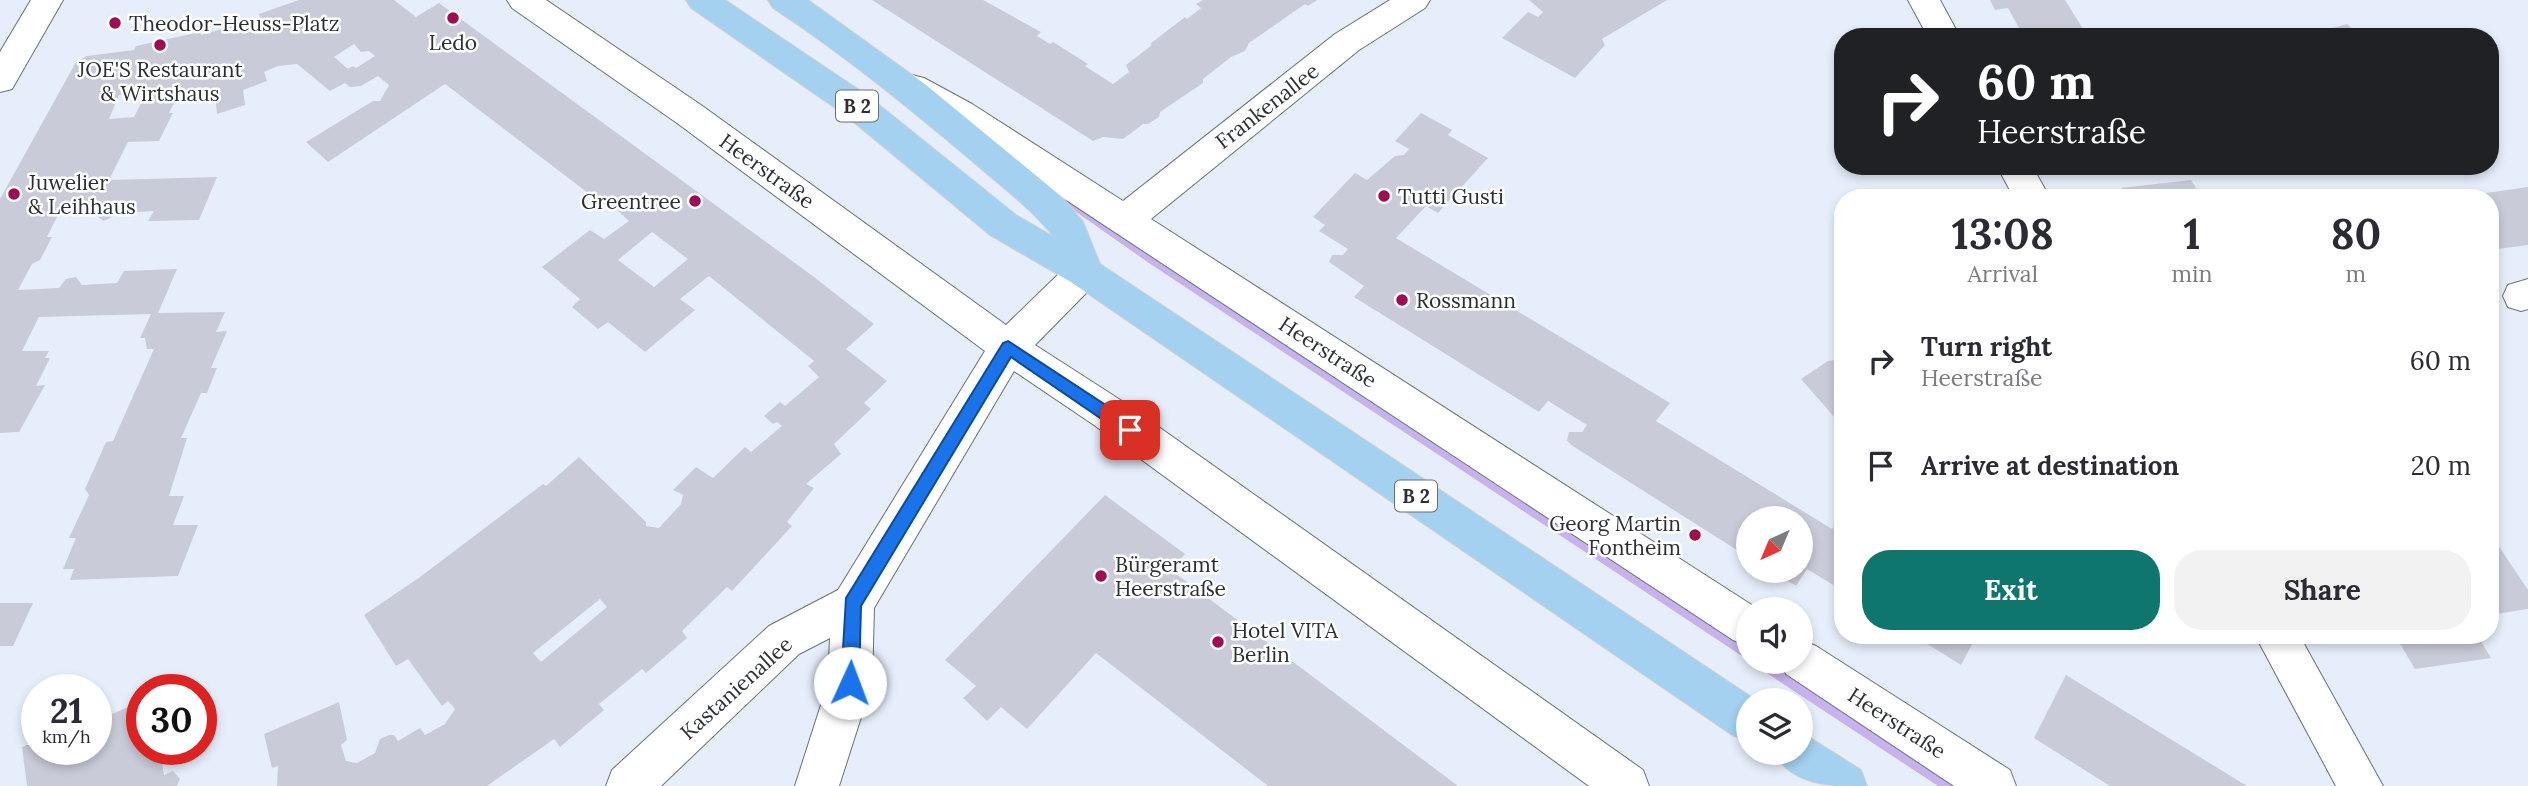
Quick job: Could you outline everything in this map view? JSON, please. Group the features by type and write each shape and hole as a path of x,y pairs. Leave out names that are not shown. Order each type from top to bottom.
{"main road":[{"name":"B 2","path":"702,0 856,105 1003,225 1084,272 1736,712"},
{"name":"Heerstraße","path":"784,0 833,31 905,84 1035,195 1067,227 1078,248 1084,272"},
{"path":"1813,764 1845,786"}],"street":[{"path":"0,80 9,50 47,0"},
{"name":"Heerstraße","path":"523,0 689,114 1008,347 1119,422 1627,786"},
{"name":"Frankenallee","path":"1125,220 1347,42 1414,0"},
{"path":"1924,0 1939,28"},
{"name":"Heerstraße","path":"905,84 960,113 1736,618"},
{"path":"817,786 850,683 853,604 1008,347 1084,272"},
{"name":"Kastanienallee","path":"628,786 785,640 853,604"},
{"path":"2281,644 2361,786"},
{"name":"Heerstraße","path":"1813,668 1994,786"}],"shaded area":[{"path":"1048,184 1736,635 1736,652 1149,263 1042,188"},
{"path":"1768,674 1794,674 1965,786 1938,786 1813,704 1813,688 1789,688"}],"building":[{"path":"299,0 394,0 416,17 439,3 814,277 874,324 846,349 887,381 864,403 871,409 834,444 841,454 806,484 814,488 787,522 792,526 732,591 727,587 682,631 687,638 646,673 642,669 599,704 604,710 560,747 554,739 487,786 277,786 278,766 272,768 264,734 339,702 347,740 341,745 346,761 357,763 375,753 380,739 389,735 394,735 398,741 420,728 425,735 445,724 455,709 448,701 442,706 408,659 396,666 364,615 420,577 543,484 546,486 579,457 646,522 646,526 659,528 681,504 683,495 673,490 696,467 713,478 745,447 751,452 782,426 777,422 773,424 764,416 780,402 785,406 819,377 808,366 814,361 709,276 680,299 695,310 645,352 608,322 598,329 572,307 580,299 542,267 590,230 604,239 629,221 616,209 613,212 445,84 328,162 306,142 373,101 380,101 389,85 378,76 361,86 350,87 345,83 330,91 297,64 278,66 264,72 267,81 243,90 245,105 217,114 215,93 179,102 173,105 169,113 173,113 159,141 128,142 109,180 217,177 199,220 148,221 154,211 120,213 104,221 98,217 99,209 61,209 47,237 52,237 40,260 32,264 18,290 59,288 66,279 76,277 82,285 117,283 124,271 177,269 158,313 225,312 216,332 227,331 211,368 217,368 207,393 201,393 181,438 187,438 169,496 184,496 173,525 198,525 178,576 70,580 74,569 63,569 76,538 69,538 89,495 85,489 106,442 113,441 154,349 147,349 145,338 140,338 151,314 39,317 22,351 49,351 45,358 50,358 36,386 45,385 19,432 0,433 0,199 76,62 87,56 134,50 136,46 200,32 201,35 260,18 259,14","holes":["354,44 361,52 369,51 375,56 356,68 353,66 348,69 334,57","148,90 134,117 109,119 119,95","652,232 688,259 654,287 618,260","600,599 607,607 541,662 533,653"]},
{"path":"872,0 983,0 1041,32 1037,36 1050,44 1053,42 1088,64 1085,66 1113,84 1129,72 1126,65 1185,17 1187,19 1201,8 1196,4 1203,0 1317,0 1308,6 1305,4 1249,43 1245,51 1231,57 1203,79 1203,83 1160,112 1159,117 1148,124 1143,124 1123,139 1103,137 1093,141"},
{"path":"1529,0 1667,0 1602,39 1605,45 1575,78 1502,38 1528,12 1538,17 1543,12"},
{"path":"1990,0 2065,0 2082,28 2019,28 2008,8 1995,10"},
{"path":"2347,24 2351,28 2333,28"},
{"path":"1421,113 1452,130 1448,135 1488,158 1438,213 1426,206 1396,238 1670,403 1656,421 1795,506 1736,506 1736,549 1571,445 1567,440 1569,432 1582,432 1587,425 1548,401 1539,412 1354,297 1364,286 1329,262 1332,255 1343,255 1348,249 1319,231 1325,225 1313,217 1355,173 1367,180 1395,156 1404,155 1409,149 1395,141"},
{"path":"2191,180 2196,189 2122,189"},
{"path":"2528,187 2528,245 2499,249 2499,191"},
{"path":"1834,360 1834,417 1801,379 1828,361"},
{"path":"1105,495 1185,554 1171,570 1458,786 1268,786 1096,653 1027,729 1001,707 987,721 963,698 976,686 945,660"},
{"path":"1813,517 1832,529 1834,526 1834,586 1813,573"},
{"path":"2499,546 2528,590 2528,609 2499,614"},
{"path":"0,603 33,603 13,646 0,646"},
{"path":"1927,644 1972,644 1961,665"},
{"path":"2400,644 2482,644 2491,658 2415,669"},
{"path":"2066,675 2247,786 2110,786 2034,738"},
{"path":"126,708 126,765 162,765 164,775 173,771 180,779 177,786 27,786 24,765 112,765 112,714"}],"place":[{"name":"Ledo","path":"453,18"},
{"name":"Theodor-Heuss-Platz","path":"115,23"},
{"name":"JOE'S Restaurant & Wirtshaus","path":"160,45"},
{"name":"Juwelier & Leihhaus","path":"14,194"},
{"name":"Tutti Gusti","path":"1384,196"},
{"name":"Greentree","path":"695,201"},
{"name":"Rossmann","path":"1402,300"},
{"name":"Georg Martin Fontheim","path":"1695,535"},
{"name":"Bürgeramt Heerstraße","path":"1101,576"},
{"name":"Hotel VITA Berlin","path":"1218,642"}],"route":[{"path":"850,683 853,604 1008,347 1130,430"}]}
